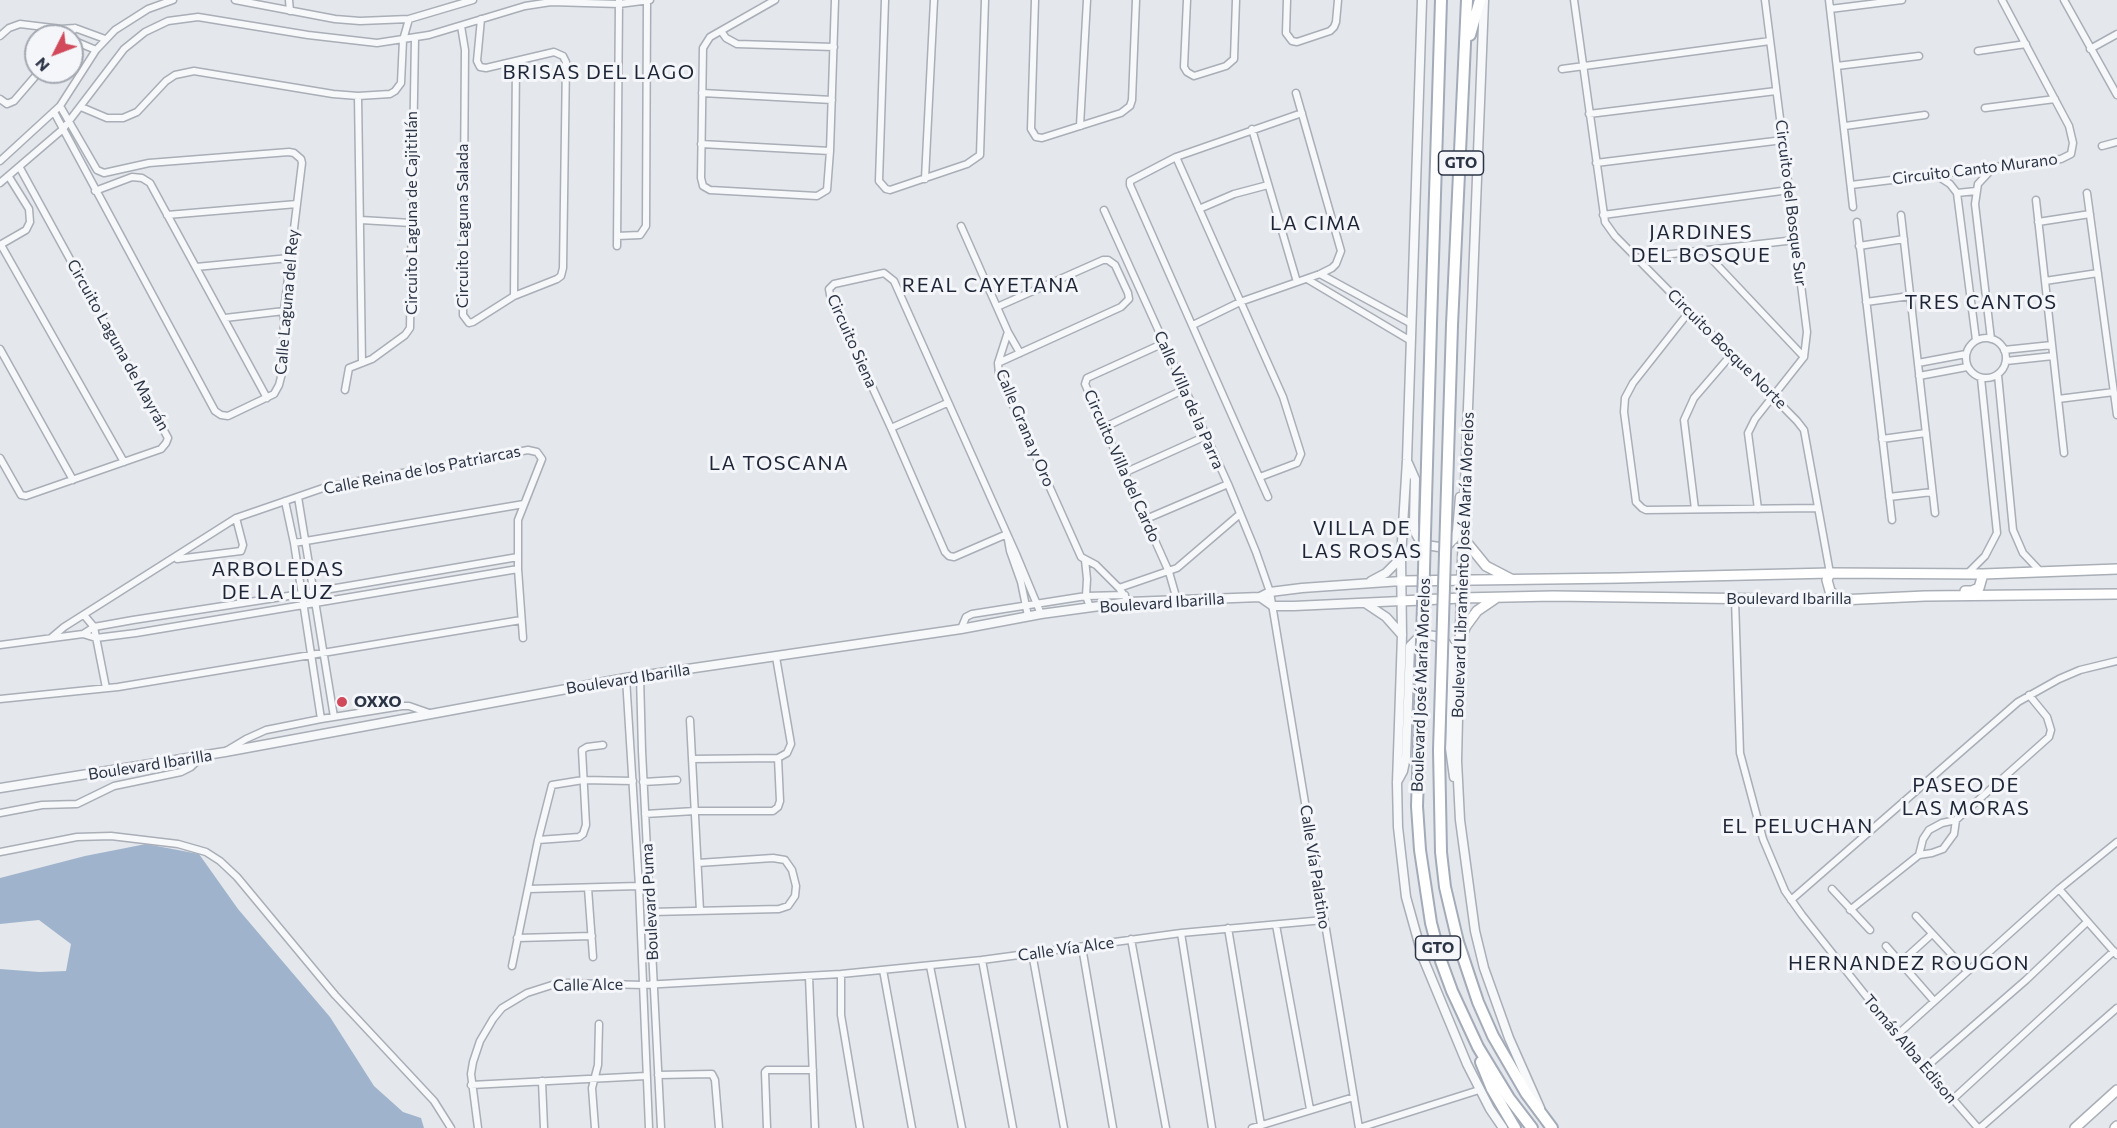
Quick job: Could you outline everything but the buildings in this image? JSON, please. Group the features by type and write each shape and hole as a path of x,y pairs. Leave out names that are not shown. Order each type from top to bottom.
{"main road":[{"path":"1435,0 1440,34"},
{"name":"Boulevard José María Morelos","path":"1441,0 1417,806 1420,850 1431,923 1452,992 1478,1047 1509,1098 1532,1128"},
{"name":"Boulevard José María Morelos","path":"1467,0 1452,325 1439,750 1441,852 1445,887 1458,942 1478,1002 1506,1062 1552,1128"},
{"path":"1466,50 1482,0"},
{"path":"1464,539 1486,566 1513,580"},
{"name":"Boulevard Ibarilla","path":"1401,581 1830,573 1983,574 2117,569"},
{"path":"1830,573 1827,580 1830,591 1840,600"},
{"path":"1925,596 1939,591 1976,590 1981,585 1983,574"},
{"name":"Boulevard Ibarilla","path":"1401,601 1610,596 1840,600 1925,596 2117,594"},
{"path":"1460,638 1478,611 1497,597"},
{"path":"1478,1047 1492,1089 1515,1128"},
{"path":"2075,1128 2117,1090"}],"street":[{"path":"0,161 60,106 105,39 134,16 173,0"},
{"path":"235,0 269,3 290,11 360,21 409,18 473,0"},
{"path":"289,0 290,11"},
{"path":"0,183 63,129 124,49 156,25 177,19 198,16 308,36 377,43 415,38 551,2 648,0 646,226 640,235 617,236"},
{"path":"775,0 707,40 703,48 702,182 707,188 817,196 828,188 836,0"},
{"path":"885,0 879,181 890,190 976,159 981,149 985,0"},
{"path":"925,179 934,0"},
{"path":"1035,0 1031,129 1036,137 1042,138 1120,113 1130,105 1136,0"},
{"path":"1080,126 1086,0"},
{"path":"1187,0 1184,67 1191,75 1231,63 1235,54 1236,0"},
{"path":"1287,0 1286,33 1292,41 1297,42 1330,31 1334,27 1338,0"},
{"path":"1260,597 1273,606 1401,601 1422,0"},
{"name":"Boulevard Libramiento José María Morelos","path":"1482,0 1461,579 1458,789 1462,843 1484,968 1509,1038 1543,1117"},
{"name":"Circuito Bosque Norte","path":"1574,0 1603,214 1609,230 1804,430 1830,573"},
{"name":"Circuito del Bosque Sur","path":"1765,0 1807,332 1803,357"},
{"path":"1829,0 1853,207"},
{"path":"1830,9 1902,0"},
{"name":"Circuito Canto Murano","path":"1851,185 2061,159 2071,154 2073,143 2069,126 2002,0"},
{"path":"2067,1 2090,49 2116,93"},
{"path":"617,246 619,2"},
{"path":"81,107 107,118 123,118 137,112 166,81 175,75 194,71 271,85 358,96 390,94 401,83 403,40 409,18"},
{"name":"Circuito Laguna Salada","path":"461,26 465,50 464,318 470,323 514,296 557,279 563,272 566,62 562,56 554,52 486,68 478,64 480,19"},
{"path":"0,36 16,24 24,25"},
{"path":"84,31 105,39"},
{"path":"721,31 726,38 737,44 834,47"},
{"path":"2090,49 2117,34"},
{"name":"Circuito Laguna de Cajititlán","path":"345,390 349,368 372,359 405,335 410,327 415,38"},
{"path":"1562,69 1770,41"},
{"path":"84,44 96,50"},
{"path":"1978,51 2026,44"},
{"path":"1837,66 1919,56"},
{"path":"514,296 516,62"},
{"path":"0,99 7,104 14,101 29,84"},
{"path":"1589,114 1776,91"},
{"path":"702,93 832,100"},
{"path":"1193,325 1240,302 1320,274 1336,264 1341,251 1296,93"},
{"path":"358,96 362,363"},
{"path":"1985,108 2055,99"},
{"name":"Calle Laguna del Rey","path":"54,112 215,411 228,416 276,392 283,369 284,310 301,159 294,153 149,163 104,173 97,170 60,106"},
{"path":"1268,497 1130,184 1132,178 1176,157 1302,113"},
{"path":"1845,126 1925,116"},
{"path":"1252,129 1297,282"},
{"path":"1596,163 1783,140"},
{"path":"2102,146 2117,142"},
{"path":"701,144 830,151"},
{"path":"1176,157 1284,397 1301,454 1297,463 1260,477"},
{"name":"Circuito Laguna de Mayrán","path":"0,458 23,496 161,449 166,443 167,434 20,168"},
{"path":"1990,339 1975,204 1978,184 1992,168"},
{"path":"1936,175 1950,184 1957,193 1976,340"},
{"path":"9,177 29,209 30,222 26,230 1,245 124,462"},
{"path":"95,191 132,177 142,178 150,183 267,398"},
{"path":"1199,209 1234,194 1268,185"},
{"path":"1603,214 1789,190"},
{"path":"1957,193 1976,191"},
{"path":"2087,193 2117,415"},
{"path":"2036,200 2064,453"},
{"path":"167,215 297,204"},
{"name":"Calle Villa de la Parra","path":"1104,210 1228,484 1270,592"},
{"path":"2038,222 2090,214"},
{"path":"1901,215 1935,513"},
{"path":"361,220 411,223"},
{"path":"1857,222 1892,520"},
{"path":"961,226 1008,332 1020,352"},
{"path":"1860,246 1904,239"},
{"path":"1637,258 1795,240"},
{"path":"1704,251 1803,357 1755,419 1748,433 1758,509"},
{"path":"196,267 289,258"},
{"path":"997,307 1102,260 1108,260 1115,265 1129,299 1126,303 998,363"},
{"name":"Circuito Siena","path":"1007,534 954,557 946,554 830,295 829,289 834,284 880,273 891,277 1007,534 1041,614"},
{"path":"2045,281 2098,273"},
{"path":"1320,274 1412,324"},
{"path":"1306,279 1411,341"},
{"path":"1866,302 1910,297"},
{"path":"1365,312 1371,302"},
{"path":"225,318 284,310"},
{"path":"1689,312 1633,383 1625,398 1624,412 1636,502 1642,508 1818,508"},
{"name":"Calle Grana y Oro","path":"1008,332 998,363 999,374 1081,557 1096,565 1127,598"},
{"path":"1998,375 1987,379 1981,378 1967,367 1966,354 1976,340 1990,339 2001,344 2004,350 2006,361 1998,375 2013,530 2022,553 2040,571"},
{"name":"Circuito Villa del Cardo","path":"1164,343 1087,378 1085,384 1169,572 1177,600"},
{"path":"2004,350 2052,345"},
{"path":"0,349 74,480"},
{"path":"1918,363 1966,354"},
{"path":"1695,509 1684,420 1694,398 1731,355"},
{"path":"2006,361 2053,356"},
{"path":"1919,376 1967,367"},
{"path":"1967,574 1985,556 1997,533 1981,378"},
{"path":"1105,427 1185,389"},
{"path":"2058,399 2114,392"},
{"path":"891,428 947,403"},
{"path":"1882,439 1926,433"},
{"path":"1126,472 1206,436"},
{"name":"Calle Reina de los Patriarcas","path":"51,638 236,518 326,487 528,450 540,455 542,459 524,504"},
{"path":"1407,460 1415,479 1415,532 1420,540 1434,547 1449,544 1454,539 1457,531 1460,491 1466,474"},
{"path":"1146,519 1228,484"},
{"path":"1889,497 1932,492"},
{"path":"298,497 334,717"},
{"path":"285,501 294,543 321,719"},
{"path":"294,543 524,504"},
{"path":"523,638 518,520 524,504"},
{"path":"1119,588 1169,572 1190,558 1240,514"},
{"path":"174,559 241,550 243,545 236,518"},
{"name":"Circuito Siena","path":"1007,534 1028,616"},
{"path":"83,634 94,627 518,557"},
{"path":"1366,583 1386,573 1401,558"},
{"name":"Calle Grana y Oro","path":"1085,560 1086,596 1090,608"},
{"path":"0,645 83,634 96,638 136,633 519,569"},
{"path":"1270,592 1401,581"},
{"name":"Boulevard Ibarilla","path":"0,788 225,752 626,678 961,629 1028,616 1090,608 1127,598 1177,600 1260,597 1270,592"},
{"name":"Calle Vía Palatino","path":"1270,592 1359,1128"},
{"path":"961,629 968,615 1025,604 1086,596 1127,598"},
{"name":"Tomás Alba Edison","path":"1735,599 1740,753 1763,839 1791,900 1897,1035 1979,1128"},
{"name":"Boulevard José María Morelos","path":"1401,601 1397,783 1402,865 1413,928 1435,990 1479,1090 1503,1128"},
{"path":"1364,603 1386,617 1402,635"},
{"path":"84,615 94,627 106,688"},
{"path":"0,699 106,688 521,620"},
{"path":"1397,783 1406,757 1410,646 1414,640 1426,635 1436,636 1445,642 1452,652 1451,754 1452,772 1458,789"},
{"path":"692,759 778,758 787,753 791,744 776,657"},
{"path":"1791,900 2003,714 2029,695 2080,670 2117,661"},
{"name":"Boulevard Puma","path":"640,676 643,782 661,1128"},
{"name":"Boulevard Puma","path":"626,678 639,886 649,1128"},
{"path":"1919,855 1923,839 1929,830 1942,823 1956,820 2049,737 2051,730 2047,717 2029,695"},
{"path":"225,752 266,730 321,719 402,706 430,713"},
{"path":"690,720 700,911"},
{"path":"538,840 579,837 585,830 582,750 603,745"},
{"path":"0,813 42,805 77,804 114,786 181,772 202,756"},
{"path":"645,814 695,811 772,812 778,807 780,801 778,758"},
{"path":"512,966 550,788 555,783 583,780 633,781"},
{"path":"643,782 677,780"},
{"path":"1850,909 1919,855 1932,854 1947,844 1954,834 1956,820"},
{"path":"0,852 77,837 111,836 177,844 206,852 237,877 343,1004 434,1101 451,1128"},
{"path":"1897,1035 2059,890 2117,842"},
{"path":"651,912 779,909 788,906 795,896 796,886 792,870 785,860 772,858 698,862"},
{"path":"528,889 639,886"},
{"path":"588,888 593,957"},
{"path":"1832,889 1870,930"},
{"path":"1953,1099 2115,953 2059,890"},
{"path":"1916,916 1967,971"},
{"name":"Calle Vía Alce","path":"808,976 930,966 1181,933 1324,920"},
{"path":"1926,1067 2026,980 2087,922"},
{"path":"1276,925 1310,1109"},
{"path":"1228,928 1261,1125"},
{"path":"1181,933 1212,1128"},
{"path":"1900,963 1932,934"},
{"path":"517,938 592,936"},
{"path":"1131,939 1166,1128"},
{"path":"1886,946 1934,1001"},
{"path":"1082,947 1113,1128"},
{"path":"1032,953 1064,1128"},
{"path":"982,960 1013,1128"},
{"path":"930,966 962,1128"},
{"path":"884,970 912,1128"},
{"path":"841,974 841,1015 860,1128"},
{"path":"808,976 815,1128"},
{"name":"Calle Alce","path":"478,1128 471,1085 473,1062 480,1041 502,1008 538,988 568,983 643,985 808,976"},
{"path":"1979,1128 2117,1008"},
{"path":"595,1128 592,1088 598,1065 599,1024"},
{"path":"767,1128 764,1073 767,1070 813,1070"},
{"path":"658,1076 712,1074 716,1080 720,1128"},
{"path":"471,1085 646,1076"},
{"path":"542,1081 544,1128"},
{"path":"1359,1128 1479,1090"},
{"path":"1252,1128 1354,1097"}],"water":[{"path":"146,844 199,854 238,909 330,1017 374,1086 403,1112 421,1118 424,1128 0,1128 0,969 39,972 66,971 71,944 39,920 0,924 0,878 85,856"}],"place":[{"name":"OXXO","path":"342,702"}],"district":[{"name":"BRISAS DEL LAGO","path":"599,72"},
{"name":"LA CIMA","path":"1316,223"},
{"name":"JARDINES DEL BOSQUE","path":"1701,244"},
{"name":"REAL CAYETANA","path":"991,285"},
{"name":"TRES CANTOS","path":"1981,302"},
{"name":"LA TOSCANA","path":"779,463"},
{"name":"VILLA DE LAS ROSAS","path":"1362,540"},
{"name":"ARBOLEDAS DE LA LUZ","path":"278,580"},
{"name":"PASEO DE LAS MORAS","path":"1966,796"},
{"name":"EL PELUCHAN","path":"1798,826"},
{"name":"HERNANDEZ ROUGON","path":"1909,963"}]}
